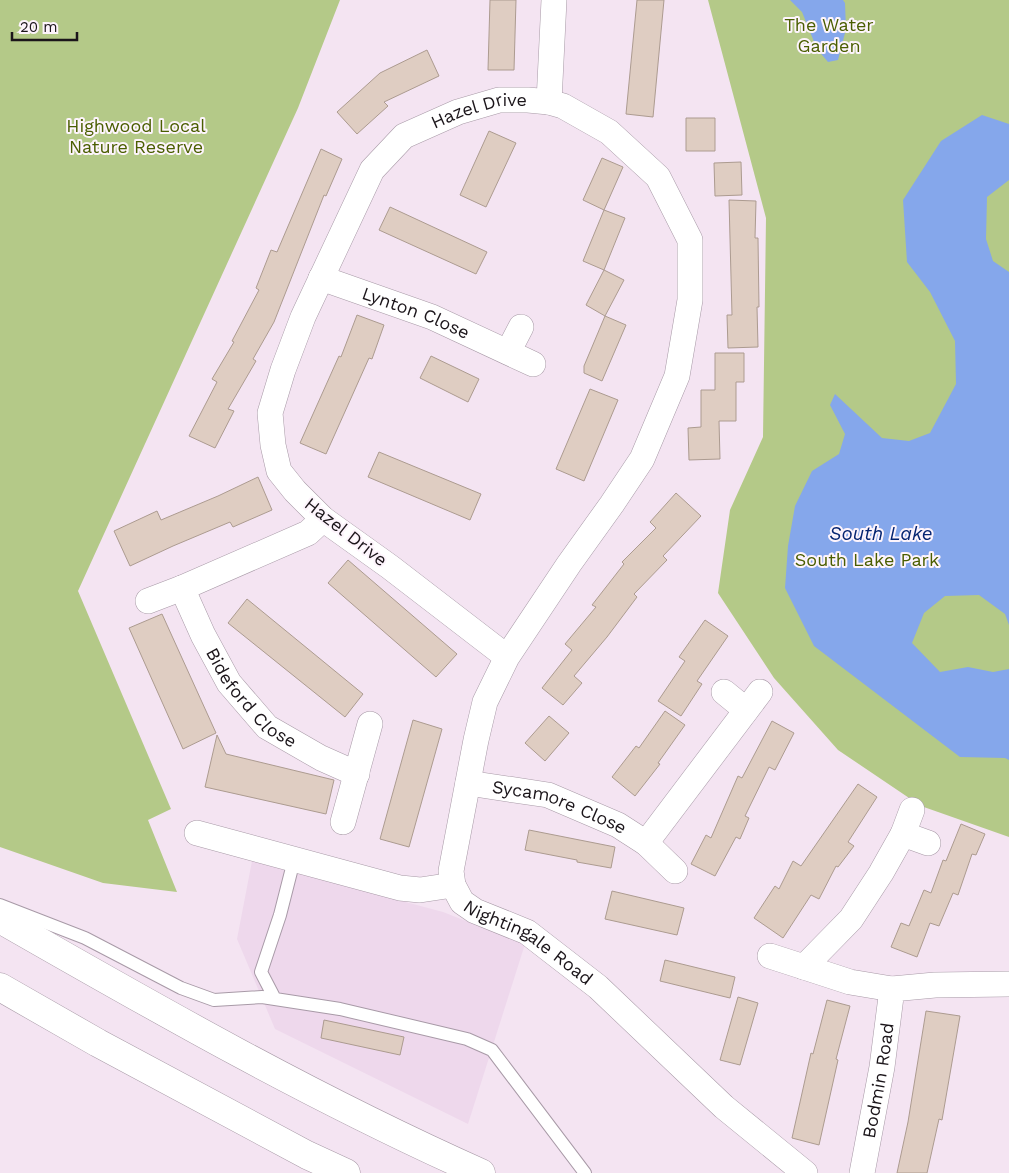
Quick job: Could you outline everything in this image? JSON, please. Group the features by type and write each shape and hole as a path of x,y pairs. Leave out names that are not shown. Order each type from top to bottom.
{"main road":[{"path":"0,919 272,1071 365,1120 481,1173"},
{"path":"0,987 307,1155 346,1173"}],"street":[{"path":"549,102 554,0"},
{"name":"Hazel Drive","path":"453,885 451,871 485,702 506,657 642,459 677,376 690,300 690,240 658,176 609,132 562,106 549,102 499,100 458,112 404,136 372,170 303,317 283,370 270,414 273,445 279,471 295,492 323,519 384,562 506,657"},
{"name":"Lynton Close","path":"321,278 432,317 533,364"},
{"path":"508,352 520,327"},
{"path":"148,600 182,588 308,533 323,519"},
{"name":"Bideford Close","path":"182,588 203,634 229,683 267,727 320,758 357,774"},
{"name":"Sycamore Close","path":"646,842 753,701 724,692"},
{"path":"343,822 370,724"},
{"name":"Sycamore Close","path":"468,783 548,795 618,825 646,842 675,871"},
{"path":"804,967 850,919 903,834 912,810"},
{"name":"Nightingale Road","path":"197,833 400,888 420,890 453,885 462,902 475,911 527,932 598,987 724,1107 805,1173"},
{"path":"903,834 928,843"},
{"path":"770,956 850,982 892,989 935,984 1009,984"},
{"name":"Bodmin Road","path":"862,1173 882,1067 892,989"}],"lane":[{"path":"275,999 261,972 280,915 294,860"},
{"path":"0,905 85,938 181,988 214,1000 262,997 340,1009 467,1039 492,1050 585,1173"}],"shaded area":[{"path":"252,861 443,912 525,944 468,1124 275,1029 237,939"}],"green space":[{"name":"Highwood Local Nature Reserve","path":"0,0 340,0 298,108 78,591 171,809 148,820 177,892 103,883 0,847"},
{"name":"South Lake Park","path":"708,0 1009,0 1009,837 921,806 838,750 774,678 718,593 730,510 763,437 766,218"}],"water":[{"path":"790,0 843,0 845,3 846,29 838,60 828,62 817,49 802,12"},
{"name":"South Lake","path":"982,115 1009,124 1009,180 987,197 986,239 993,261 1009,272 1009,625 1005,614 979,595 945,596 924,613 912,643 940,672 968,667 993,672 1009,669 1009,760 1005,758 960,757 814,646 785,588 788,546 795,506 812,471 839,454 845,434 830,405 835,394 882,438 909,441 930,433 956,384 955,341 930,292 907,262 903,200 941,141"}],"building":[{"path":"490,0 516,0 514,70 488,70"},
{"path":"637,0 664,0 653,117 626,114"},
{"path":"427,50 439,76 384,102 388,106 357,134 337,112 380,73"},
{"path":"686,118 715,118 715,151 686,151"},
{"path":"489,131 516,143 486,207 460,195"},
{"path":"321,149 342,159 326,196 324,195 274,322 253,359 256,361 228,409 234,411 215,448 189,436 217,382 212,379 234,342 232,341 259,290 256,288 271,250 277,252"},
{"path":"602,158 623,167 604,210 583,200"},
{"path":"741,162 742,195 715,196 714,163"},
{"path":"729,200 756,201 755,238 758,238 759,307 757,307 758,347 728,348 727,315 732,315"},
{"path":"390,207 487,252 476,274 379,230"},
{"path":"604,210 625,218 604,270 583,261"},
{"path":"604,270 624,280 605,316 586,305"},
{"path":"357,315 384,325 372,359 369,358 326,454 300,443 339,356 341,357"},
{"path":"605,316 626,325 602,381 584,373 584,366"},
{"path":"715,353 744,353 744,382 736,382 736,421 719,421 720,459 689,460 688,428 701,427 701,390 715,390"},
{"path":"431,356 479,379 468,402 420,378"},
{"path":"590,389 618,400 584,481 556,469"},
{"path":"379,452 481,494 470,520 368,477"},
{"path":"258,477 272,510 233,527 230,522 130,566 114,531 157,511 161,520"},
{"path":"676,493 701,516 663,556 667,560 634,594 637,597 574,676 582,683 563,705 542,688 572,650 565,644 596,607 592,605 624,564 622,562 656,528 650,522"},
{"path":"348,560 457,654 436,677 328,583"},
{"path":"247,599 363,694 345,717 228,623"},
{"path":"162,614 216,733 183,749 129,628"},
{"path":"705,620 728,636 697,681 702,684 681,716 658,701 685,661 679,657"},
{"path":"665,711 685,725 658,763 660,764 635,796 612,777 636,746 639,748"},
{"path":"549,716 569,733 545,761 525,743"},
{"path":"413,720 442,729 409,847 380,839"},
{"path":"772,721 794,733 775,770 769,767 745,816 749,818 740,839 736,837 715,876 691,864 706,835 711,838 738,776 742,778"},
{"path":"217,735 226,754 334,780 326,814 205,787"},
{"path":"858,784 877,797 848,842 854,846 838,867 836,866 819,899 811,895 783,938 754,918 775,886 779,889 793,861 801,866"},
{"path":"961,824 985,834 976,855 972,854 958,895 953,893 939,926 930,923 917,957 891,947 901,923 909,926 924,890 931,893 943,860 946,861"},
{"path":"529,830 615,847 611,868 525,850"},
{"path":"612,891 684,908 677,935 605,919"},
{"path":"665,960 735,977 730,998 660,981"},
{"path":"738,997 758,1003 740,1065 720,1060"},
{"path":"827,1000 850,1006 836,1059 838,1060 819,1145 792,1138 811,1053 813,1054"},
{"path":"926,1011 960,1016 942,1120 939,1119 927,1173 897,1173 908,1122"},
{"path":"324,1020 404,1037 400,1055 321,1038"}],"park label":[{"name":"The Water Garden","path":"829,35"}]}
